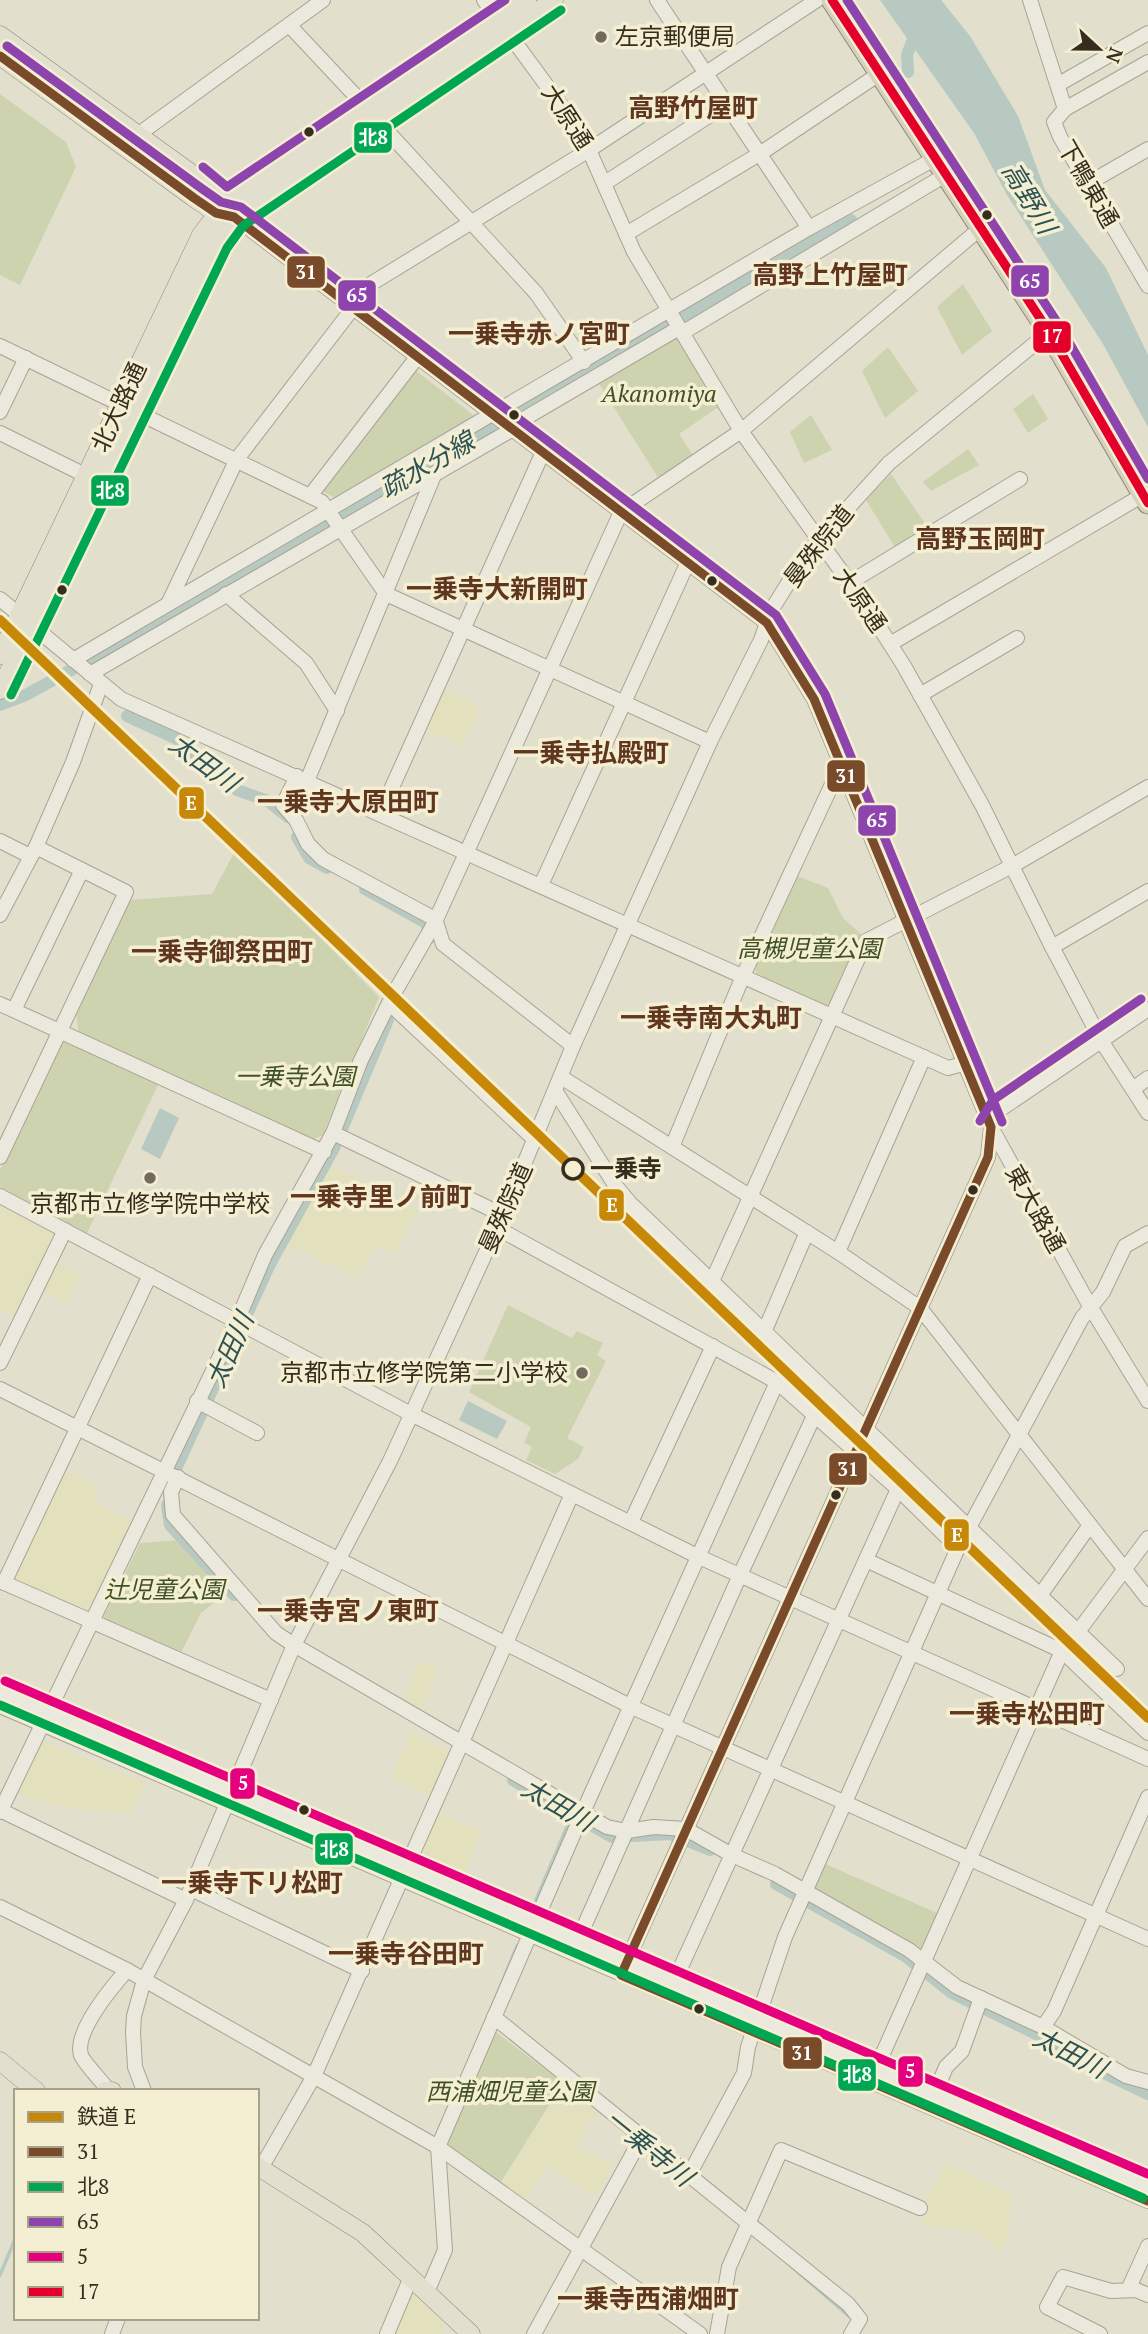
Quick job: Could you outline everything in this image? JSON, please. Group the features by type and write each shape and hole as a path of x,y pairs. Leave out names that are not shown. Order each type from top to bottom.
{"highway":[{"path":"832,0 882,72 1049,332 1146,499"}],"main road":[{"path":"225,210 365,106 502,25 527,0"},
{"name":"北大路通","path":"0,691 6,649 26,619 129,406 216,242 225,210 377,120 502,25 554,0"},
{"name":"東大路通","path":"0,35 139,135 225,210"},
{"name":"東大路通","path":"0,56 225,210"},
{"path":"0,2061 34,2089"},
{"path":"259,2167 344,2219 471,2334"}],"street":[{"path":"139,135 323,0"},
{"name":"大原通","path":"484,0 561,104 589,150 626,234 741,431 890,644 982,805 1102,1042 1148,1113"},
{"path":"657,0 809,228"},
{"path":"169,602 237,459 348,304 817,0"},
{"name":"下鴨東通","path":"1035,2 1065,109 1054,122 1087,184 1148,286"},
{"path":"289,24 365,106"},
{"path":"1059,84 1148,33"},
{"path":"1065,109 1148,62"},
{"path":"626,234 761,153 882,72"},
{"path":"605,183 727,104"},
{"path":"377,120 536,293 583,362"},
{"path":"1087,184 1148,149"},
{"path":"85,671 226,594 435,473 583,362 676,323 809,228 942,166"},
{"path":"0,915 33,851 73,762 85,671 169,602 331,511 505,423 942,166"},
{"name":"東大路通","path":"225,210 767,623 814,699 991,1127 1091,1308 1148,1401"},
{"path":"362,1971 0,1811 93,1623 172,1474 243,1324 265,1255 324,1152 337,1135 361,1060 393,1007 432,926 621,512 741,431 982,228"},
{"name":"曼殊院道","path":"143,2089 135,2067 133,2032 134,2015 144,1980 189,1895 293,1649 390,1461 500,1221 536,1141 573,1046 772,609 817,541 889,463 1049,332"},
{"path":"0,346 129,406 310,496 331,511 386,594 549,671 710,742"},
{"path":"310,496 418,356"},
{"path":"0,412 26,358"},
{"path":"0,433 93,479"},
{"path":"380,814 543,452"},
{"path":"435,473 337,710 302,778 283,805 296,820 308,844 323,859 432,926 443,944 573,1046"},
{"path":"849,583 1020,479"},
{"path":"890,644 1146,499"},
{"path":"541,886 688,562"},
{"path":"226,594 306,663 337,710"},
{"path":"0,599 121,699 947,1068 963,1064"},
{"path":"920,695 1017,638"},
{"path":"672,1147 743,976 834,780 844,772"},
{"path":"713,1279 752,1198 866,941 1013,866 1148,788"},
{"path":"0,841 82,870 127,892 0,1157"},
{"path":"14,1010 82,870"},
{"path":"1052,947 1148,891"},
{"path":"0,1003 324,1152"},
{"path":"393,1007 536,1141"},
{"path":"624,1968 988,1157 991,1127 1001,1109 1148,1009"},
{"path":"838,1252 924,1057"},
{"path":"561,1077 807,1232 920,1308 1148,1599"},
{"path":"1133,1089 1148,1078"},
{"path":"556,1091 615,1185 630,1203 713,1279 969,1528 1041,1594 1077,1633 1117,1668"},
{"path":"337,1135 500,1221 776,1382 898,1489 958,1548"},
{"path":"0,1196 411,1413 698,1556 1148,1759"},
{"path":"0,1363 65,1230"},
{"path":"765,1330 807,1232"},
{"path":"690,2174 744,2073 756,2025 785,1937 958,1548 1082,1318 1103,1292 1125,1246 1148,1233"},
{"path":"150,1275 2,1582 271,1700"},
{"path":"631,1522 713,1346"},
{"path":"427,2292 445,2250 438,2147 581,1817 776,1382"},
{"path":"0,1389 632,1707 1148,1939"},
{"path":"203,1405 257,1433"},
{"path":"578,1940 740,1575 814,1416"},
{"path":"172,1474 173,1515 273,1630 293,1649 581,1817 625,1836 654,1827 684,1835 775,1874 803,1898 925,1960 957,1987 1043,2026 1126,2076 1147,2079"},
{"path":"671,1989 898,1489"},
{"path":"259,2167 314,2076 572,1494"},
{"path":"1041,1594 1090,1525"},
{"path":"1077,1633 1148,1538"},
{"path":"866,1560 1062,1651 1148,1733"},
{"path":"873,2076 1062,1651"},
{"path":"0,1692 45,1719"},
{"path":"0,1706 45,1719 533,1928 931,2101 1148,2201"},
{"path":"1043,2026 1054,2011 1148,1797"},
{"path":"2,1913 127,1970 438,2147 700,2334"},
{"path":"533,1928 578,1940 624,1968"},
{"path":"107,2089 81,2057 81,2047 87,2027 103,1998 127,1970"},
{"path":"931,2101 946,2067 962,2051 981,1998"},
{"path":"491,2023 643,2135 848,2304 860,2319 851,2334"},
{"path":"931,2101 1148,2187"},
{"path":"534,2334 643,2135"},
{"path":"717,2334 729,2267 781,2150 920,2208"},
{"path":"1128,2290 1148,2246"},
{"path":"387,2334 411,2277"},
{"path":"1100,2334 1047,2307 1063,2277 1111,2291 1128,2290 1148,2295"}],"shaded area":[{"path":"441,688 480,706 462,746 424,728"},
{"path":"327,1164 419,1209 394,1254 375,1245 357,1277 284,1243"},
{"path":"0,1205 51,1233 54,1240 16,1316 0,1308"},
{"path":"55,1262 81,1275 67,1303 41,1290"},
{"path":"63,1469 100,1487 94,1503 134,1522 90,1611 79,1611 14,1583 13,1575"},
{"path":"419,1662 438,1670 422,1710 403,1699"},
{"path":"411,1730 449,1753 432,1796 391,1778"},
{"path":"41,1740 145,1783 131,1813 71,1809 16,1794"},
{"path":"437,1813 482,1832 463,1877 417,1857"},
{"path":"564,2083 598,2109 576,2145 613,2165 597,2195 546,2167 524,2202 499,2187"},
{"path":"946,2163 1013,2194 1005,2244 997,2252 992,2242 977,2233 921,2225 925,2204"},
{"path":"410,2290 445,2325 440,2334 393,2334"}],"green space":[{"path":"0,94 66,142 76,167 20,285 0,275"},
{"path":"963,284 992,331 962,355 937,307"},
{"name":"Akanomiya","path":"675,334 720,406 679,434 693,455 659,479 596,379"},
{"path":"888,347 918,391 885,418 862,371"},
{"path":"415,370 477,418 337,499 320,490"},
{"path":"1033,394 1048,419 1028,433 1013,409"},
{"path":"811,415 832,450 804,463 790,432"},
{"path":"968,449 979,465 931,491 923,482"},
{"path":"891,474 928,528 896,549 866,500"},
{"name":"一乗寺公園","path":"235,851 379,997 323,1135 312,1140 79,1032 76,1014 130,900 212,894"},
{"name":"高槻児童公園","path":"795,875 828,888 843,918 862,935 830,1008 757,975 754,967"},
{"path":"69,1039 160,1081 87,1233 0,1187 0,1170 63,1041"},
{"path":"508,1305 572,1338 577,1331 603,1343 597,1355 606,1361 567,1438 584,1447 578,1459 555,1474 526,1460 532,1447 524,1443 531,1427 469,1392"},
{"name":"辻児童公園","path":"180,1540 226,1593 201,1613 181,1653 105,1621 104,1616 140,1543"},
{"path":"823,1863 937,1913 919,1953 810,1892"},
{"name":"西浦畑児童公園","path":"492,2029 563,2083 499,2185 447,2145"}],"water":[{"name":"高野川","path":"880,0 941,0 970,36 1018,116 1045,190 1106,268 1148,355 1148,427 1103,344 1007,195 974,133"},
{"path":"160,1108 179,1118 160,1159 141,1149"},
{"path":"468,1401 507,1421 497,1439 459,1420"}],"waterway":[{"name":"疏水分線","path":"908,72 907,55 917,29"},
{"name":"疏水分線","path":"0,705 24,696 140,632 851,220"},
{"name":"太田川","path":"127,716 177,739 237,790 268,801 288,817"},
{"name":"太田川","path":"297,837 309,858 327,868"},
{"name":"太田川","path":"365,889 426,923 430,938"},
{"name":"太田川","path":"169,1484 270,1264 334,1148 388,1020"},
{"name":"太田川","path":"167,1505 170,1525 234,1595"},
{"name":"太田川","path":"513,1780 612,1837 670,1834 710,1850"},
{"name":"一乗寺川","path":"533,1907 572,1815"},
{"name":"太田川","path":"776,1884 905,1956 952,1993 1065,2048 1102,2072 1148,2094"},
{"name":"一乗寺川","path":"487,2019 517,1946"},
{"path":"0,2275 14,2242"},
{"name":"一乗寺川","path":"792,2267 850,2317"}],"rail line":[{"name":"E","path":"0,620 1148,1718"}],"transit line":[{"name":"65","path":"203,167 227,187 505,0"},
{"name":"17","path":"832,0 1049,332 1148,503"},
{"name":"65","path":"847,0 1059,325 1148,479"},
{"name":"北8","path":"11,695 227,248 243,226 561,10"},
{"name":"65","path":"7,46 221,202 241,207 776,615 825,694 1002,1122"},
{"name":"31","path":"0,56 194,198 216,213 234,217 767,623 814,699 991,1127 988,1157 621,1975 1148,2201"},
{"name":"65","path":"980,1121 993,1100 1141,999"},
{"name":"5","path":"5,1681 1148,2174"},
{"name":"北8","path":"0,1705 1143,2198"}],"place":[{"name":"左京郵便局","path":"601,37"},
{"name":"一乗寺","path":"573,1169"},
{"name":"京都市立修学院中学校","path":"150,1178"},
{"name":"京都市立修学院第二小学校","path":"582,1373"}],"district":[{"name":"高野竹屋町","path":"693,108"},
{"name":"高野上竹屋町","path":"830,275"},
{"name":"一乗寺赤ノ宮町","path":"539,334"},
{"name":"高野玉岡町","path":"980,539"},
{"name":"一乗寺大新開町","path":"497,589"},
{"name":"一乗寺払殿町","path":"591,753"},
{"name":"一乗寺大原田町","path":"348,802"},
{"name":"一乗寺御祭田町","path":"222,952"},
{"name":"一乗寺南大丸町","path":"711,1018"},
{"name":"一乗寺里ノ前町","path":"381,1197"},
{"name":"一乗寺宮ノ東町","path":"348,1611"},
{"name":"一乗寺松田町","path":"1027,1714"},
{"name":"一乗寺下リ松町","path":"252,1883"},
{"name":"一乗寺谷田町","path":"406,1954"},
{"name":"一乗寺西浦畑町","path":"648,2299"}]}
